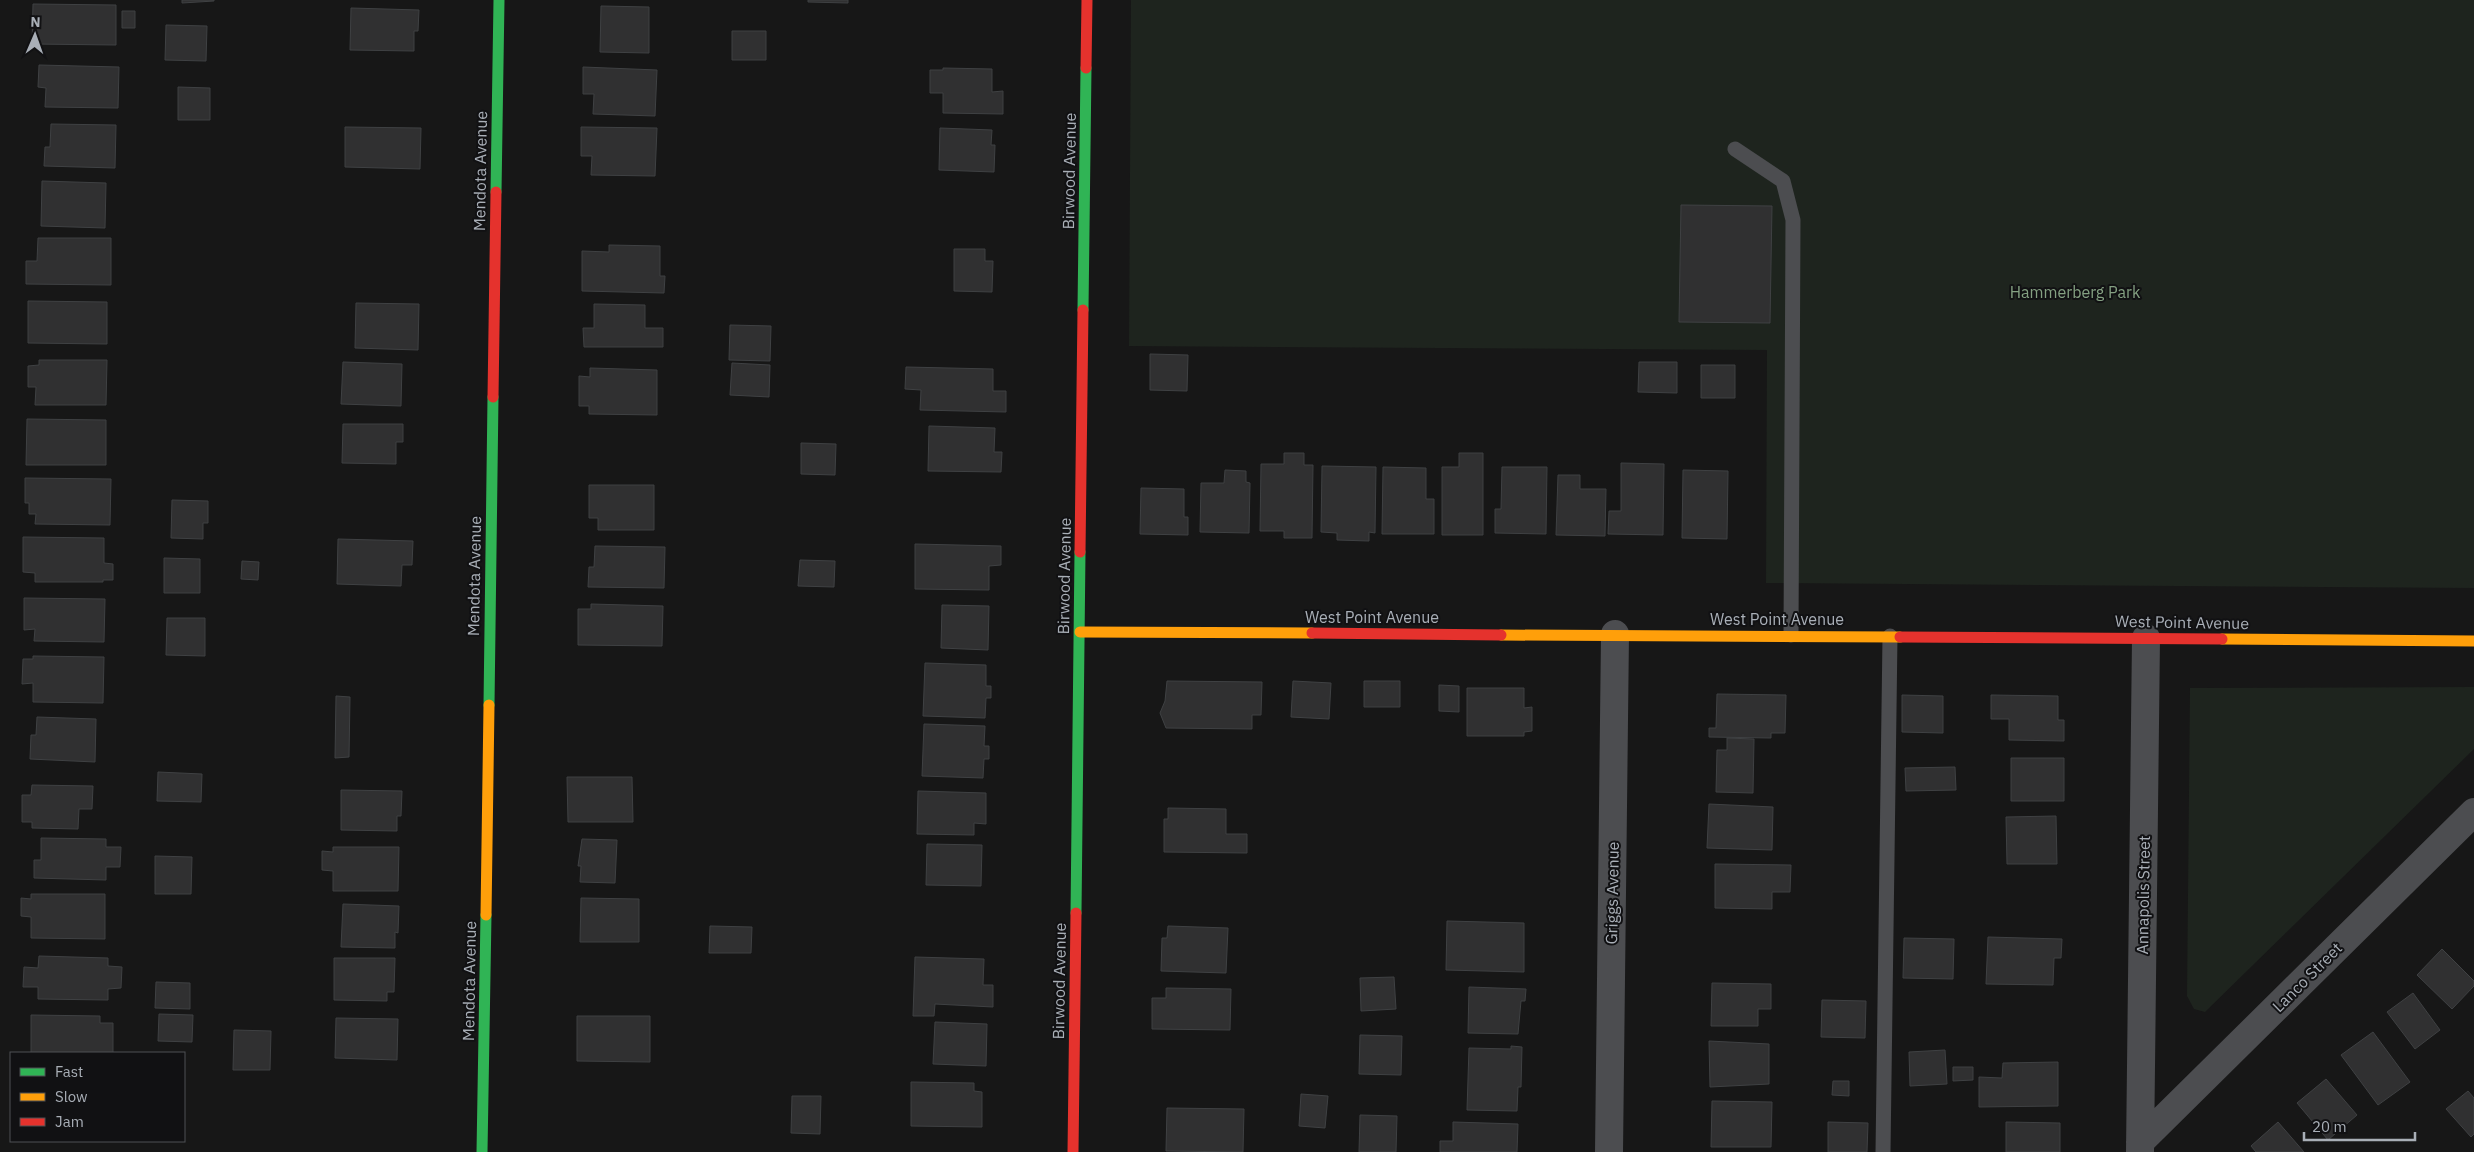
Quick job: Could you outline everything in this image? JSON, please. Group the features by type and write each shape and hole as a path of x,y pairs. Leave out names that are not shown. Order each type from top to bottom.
{"street":[{"name":"Mendota Avenue","path":"482,1152 499,0"},
{"name":"Birwood Avenue","path":"1073,1152 1087,0"},
{"name":"West Point Avenue","path":"1080,632 1791,635 2474,641"},
{"name":"Griggs Avenue","path":"1609,1152 1615,634"},
{"name":"Annapolis Street","path":"2140,1147 2146,638"},
{"name":"Lanco Street","path":"2140,1147 2474,812"}],"lane":[{"path":"1735,149 1783,181 1793,220 1791,635"},
{"path":"1883,1152 1890,636"}],"green space":[{"name":"Hammerberg Park","path":"1131,0 2474,0 2474,588 1766,583 1767,350 1129,346"},
{"path":"2474,687 2474,749 2205,1012 2194,1009 2187,996 2190,688"}],"building":[{"path":"182,0 214,0 214,1 182,3"},
{"path":"808,0 848,0 848,3 808,2"},
{"path":"33,4 116,5 116,45 32,44"},
{"path":"601,6 649,7 649,53 600,52"},
{"path":"351,8 419,10 418,31 414,31 414,51 350,50"},
{"path":"122,11 135,11 135,28 122,28"},
{"path":"166,25 207,26 206,61 165,60"},
{"path":"732,31 766,31 766,60 732,60"},
{"path":"39,65 119,67 118,108 45,107 46,88 38,87"},
{"path":"583,67 657,70 655,116 593,114 594,94 583,94"},
{"path":"943,68 992,69 992,92 1003,91 1003,114 943,113 943,93 930,93 930,70 943,70"},
{"path":"178,87 210,88 210,120 178,120"},
{"path":"51,124 116,125 115,168 44,166 45,147 50,147"},
{"path":"345,127 421,128 420,169 345,167"},
{"path":"581,127 657,128 655,176 591,175 592,156 581,156"},
{"path":"940,128 992,130 991,145 995,145 994,172 939,170"},
{"path":"42,181 106,183 105,228 41,226"},
{"path":"1681,205 1772,206 1770,323 1679,322"},
{"path":"38,238 111,238 111,285 26,284 26,261 37,261"},
{"path":"609,245 660,246 660,276 665,276 664,293 582,291 582,251 609,252"},
{"path":"954,249 985,249 985,261 993,261 992,292 954,291"},
{"path":"28,301 107,302 107,344 28,343"},
{"path":"356,303 419,304 418,350 355,348"},
{"path":"594,304 645,305 645,328 663,328 663,347 584,347 583,328 594,328"},
{"path":"730,325 771,326 770,361 729,360"},
{"path":"1150,354 1188,355 1187,391 1150,390"},
{"path":"39,360 107,360 106,405 35,405 36,387 28,387 28,366 39,365"},
{"path":"343,362 402,364 401,406 341,404"},
{"path":"1639,362 1677,362 1677,393 1638,392"},
{"path":"732,363 770,365 769,397 730,395"},
{"path":"1701,365 1735,365 1735,398 1701,398"},
{"path":"906,367 993,369 993,391 1006,391 1006,412 920,410 921,390 905,389"},
{"path":"590,368 657,370 657,415 589,414 589,406 579,406 579,376 590,377"},
{"path":"27,419 106,420 106,465 26,465"},
{"path":"343,424 403,424 403,442 396,442 396,464 342,463"},
{"path":"929,426 995,428 994,452 1002,452 1001,472 928,471"},
{"path":"801,443 836,444 835,475 801,474"},
{"path":"1284,453 1304,453 1304,465 1313,465 1312,538 1284,538 1284,531 1260,531 1261,464 1284,464"},
{"path":"1459,453 1483,453 1483,535 1442,535 1442,467 1459,467"},
{"path":"1621,463 1664,464 1663,535 1608,534 1609,511 1621,511"},
{"path":"1322,466 1376,467 1375,533 1369,532 1369,541 1337,540 1337,533 1321,532"},
{"path":"1383,467 1426,468 1426,499 1434,499 1434,534 1382,534"},
{"path":"1502,467 1547,467 1546,534 1495,533 1495,509 1501,509"},
{"path":"1225,470 1246,471 1246,482 1250,483 1249,533 1200,532 1201,483 1224,483"},
{"path":"1683,470 1728,471 1727,539 1682,538"},
{"path":"1558,475 1580,475 1580,489 1606,489 1605,536 1556,535"},
{"path":"25,478 111,479 110,525 35,524 36,514 29,514 29,503 25,503"},
{"path":"589,485 654,485 654,530 598,530 598,518 589,518"},
{"path":"1141,488 1184,489 1184,517 1188,517 1188,535 1140,534"},
{"path":"172,500 208,501 208,523 203,523 203,539 171,538"},
{"path":"23,537 104,538 104,563 113,564 113,580 103,580 103,582 35,582 35,573 23,572"},
{"path":"338,539 413,541 412,565 402,565 401,586 337,584"},
{"path":"915,544 1001,546 1001,565 989,566 989,590 915,589"},
{"path":"595,546 665,547 664,588 588,587 589,567 594,567"},
{"path":"164,558 200,559 200,593 164,593"},
{"path":"800,560 835,561 834,587 798,586"},
{"path":"242,561 259,562 258,580 241,579"},
{"path":"24,598 105,599 104,642 34,641 35,629 24,630"},
{"path":"591,604 663,606 662,646 578,645 578,609 591,609"},
{"path":"942,605 989,606 988,650 941,648"},
{"path":"167,618 205,618 205,656 166,655"},
{"path":"33,656 104,657 103,703 33,702 33,683 22,684 23,659 33,659"},
{"path":"925,663 986,665 986,686 991,686 991,698 986,698 985,718 923,716"},
{"path":"1167,681 1262,682 1261,715 1252,715 1252,729 1166,728 1160,713 1165,701"},
{"path":"1293,681 1331,683 1329,719 1291,717"},
{"path":"1364,681 1400,681 1400,707 1364,707"},
{"path":"1439,685 1459,686 1459,712 1439,711"},
{"path":"1467,688 1524,688 1524,708 1532,707 1532,731 1524,732 1524,736 1467,736"},
{"path":"1717,694 1786,695 1785,733 1771,733 1771,738 1709,737 1709,728 1716,728"},
{"path":"1902,695 1943,696 1943,733 1902,732"},
{"path":"1991,695 2058,696 2058,720 2064,720 2064,741 2009,740 2009,719 1991,719"},
{"path":"336,696 350,697 349,757 335,758"},
{"path":"37,717 96,719 95,762 30,759 31,735 36,735"},
{"path":"924,724 985,726 984,746 989,746 989,759 984,759 983,778 922,776"},
{"path":"1727,738 1754,739 1753,793 1716,792 1717,750 1727,750"},
{"path":"2011,758 2064,758 2064,801 2011,801"},
{"path":"1955,767 1956,790 1906,791 1905,768"},
{"path":"158,772 202,774 201,802 157,801"},
{"path":"567,777 632,777 633,822 568,822"},
{"path":"32,785 93,786 92,809 79,809 78,829 32,828 32,822 22,822 22,795 31,795"},
{"path":"341,790 402,791 401,816 397,816 397,831 341,830"},
{"path":"918,791 986,793 986,824 974,823 974,835 917,834"},
{"path":"1709,804 1773,807 1772,850 1707,848"},
{"path":"1168,808 1226,809 1226,834 1247,834 1247,853 1164,852 1164,819 1168,819"},
{"path":"2056,816 2057,864 2007,864 2006,817"},
{"path":"41,838 106,839 106,847 121,847 120,867 106,867 106,880 34,878 34,860 41,860"},
{"path":"582,839 617,840 615,883 580,882 581,866 578,866"},
{"path":"927,844 982,845 981,886 926,885"},
{"path":"333,847 399,847 398,891 333,891 333,871 322,870 322,851 333,852"},
{"path":"155,856 192,857 191,894 155,894"},
{"path":"1715,864 1791,865 1790,892 1772,892 1772,909 1715,908"},
{"path":"31,894 105,894 105,939 31,938 31,917 21,916 21,898 31,899"},
{"path":"581,898 639,899 639,942 580,942"},
{"path":"343,904 399,906 398,933 395,932 395,948 341,947"},
{"path":"1447,921 1524,923 1524,972 1446,970"},
{"path":"710,926 752,927 751,953 709,953"},
{"path":"1168,926 1228,928 1226,973 1161,971 1162,938 1167,938"},
{"path":"1988,937 2062,939 2061,958 2054,958 2053,985 1986,984"},
{"path":"1904,938 1954,939 1953,979 1903,978"},
{"path":"2442,949 2474,981 2474,986 2452,1009 2417,975"},
{"path":"39,956 108,958 108,966 122,967 121,988 108,989 108,1000 38,999 38,987 23,987 24,967 38,968"},
{"path":"915,957 984,959 983,985 993,985 993,1007 935,1004 934,1016 913,1016"},
{"path":"334,958 395,958 394,992 387,992 387,1001 334,1000"},
{"path":"1394,977 1396,1009 1361,1011 1360,978"},
{"path":"156,982 190,983 190,1009 155,1008"},
{"path":"1712,983 1771,984 1771,1009 1758,1009 1758,1026 1711,1026"},
{"path":"1469,987 1526,989 1525,1001 1521,1001 1518,1034 1468,1033"},
{"path":"1166,988 1231,989 1230,1030 1152,1029 1152,998 1166,998"},
{"path":"2413,993 2440,1030 2415,1049 2387,1012"},
{"path":"1822,1000 1866,1001 1865,1038 1821,1037"},
{"path":"159,1014 193,1015 192,1042 158,1041"},
{"path":"31,1015 100,1016 100,1023 113,1023 113,1052 31,1052"},
{"path":"577,1016 650,1016 650,1062 577,1061"},
{"path":"336,1018 398,1019 397,1060 335,1058"},
{"path":"935,1022 987,1024 986,1066 933,1064"},
{"path":"234,1030 271,1031 270,1070 233,1070"},
{"path":"2373,1032 2410,1082 2378,1105 2341,1055"},
{"path":"1360,1035 1402,1036 1401,1075 1359,1074"},
{"path":"1709,1041 1769,1044 1769,1084 1710,1087"},
{"path":"1511,1046 1522,1047 1521,1087 1518,1087 1517,1111 1467,1110 1469,1048 1511,1049"},
{"path":"1945,1050 1947,1084 1910,1086 1909,1052"},
{"path":"2058,1062 2058,1106 1979,1107 1979,1077 2002,1078 2003,1063"},
{"path":"1953,1067 1973,1067 1973,1080 1953,1081"},
{"path":"2326,1079 2357,1115 2328,1140 2297,1103"},
{"path":"1833,1081 1849,1081 1849,1096 1832,1095"},
{"path":"911,1082 974,1083 974,1091 982,1092 982,1127 911,1126"},
{"path":"2468,1091 2474,1098 2474,1134 2471,1137 2446,1109"},
{"path":"1301,1094 1328,1096 1325,1128 1299,1126"},
{"path":"792,1096 821,1096 820,1134 791,1133"},
{"path":"1712,1101 1772,1102 1771,1147 1711,1147"},
{"path":"1167,1108 1244,1109 1243,1152 1166,1151"},
{"path":"1360,1115 1397,1116 1396,1152 1359,1152"},
{"path":"1453,1122 1518,1124 1517,1152 1440,1152 1440,1141 1453,1141"},
{"path":"1828,1122 1868,1123 1867,1152 1828,1152"},
{"path":"2006,1122 2060,1123 2060,1152 2006,1152"},
{"path":"2278,1122 2304,1152 2256,1152 2251,1146"}],"traffic: fast":[{"path":"496,192 499,0"},
{"path":"1083,310 1086,68"},
{"path":"489,705 493,397"},
{"path":"1076,913 1080,552"},
{"path":"482,1152 486,915"}],"traffic: slow":[{"path":"1080,632 1312,633"},
{"path":"1501,635 1900,637"},
{"path":"2222,639 2474,641"},
{"path":"486,915 489,705"}],"traffic: jam":[{"path":"1086,68 1087,0"},
{"path":"493,397 496,192"},
{"path":"1080,552 1083,310"},
{"path":"1312,633 1501,635"},
{"path":"1900,637 2222,639"},
{"path":"1073,1152 1076,913"}]}
